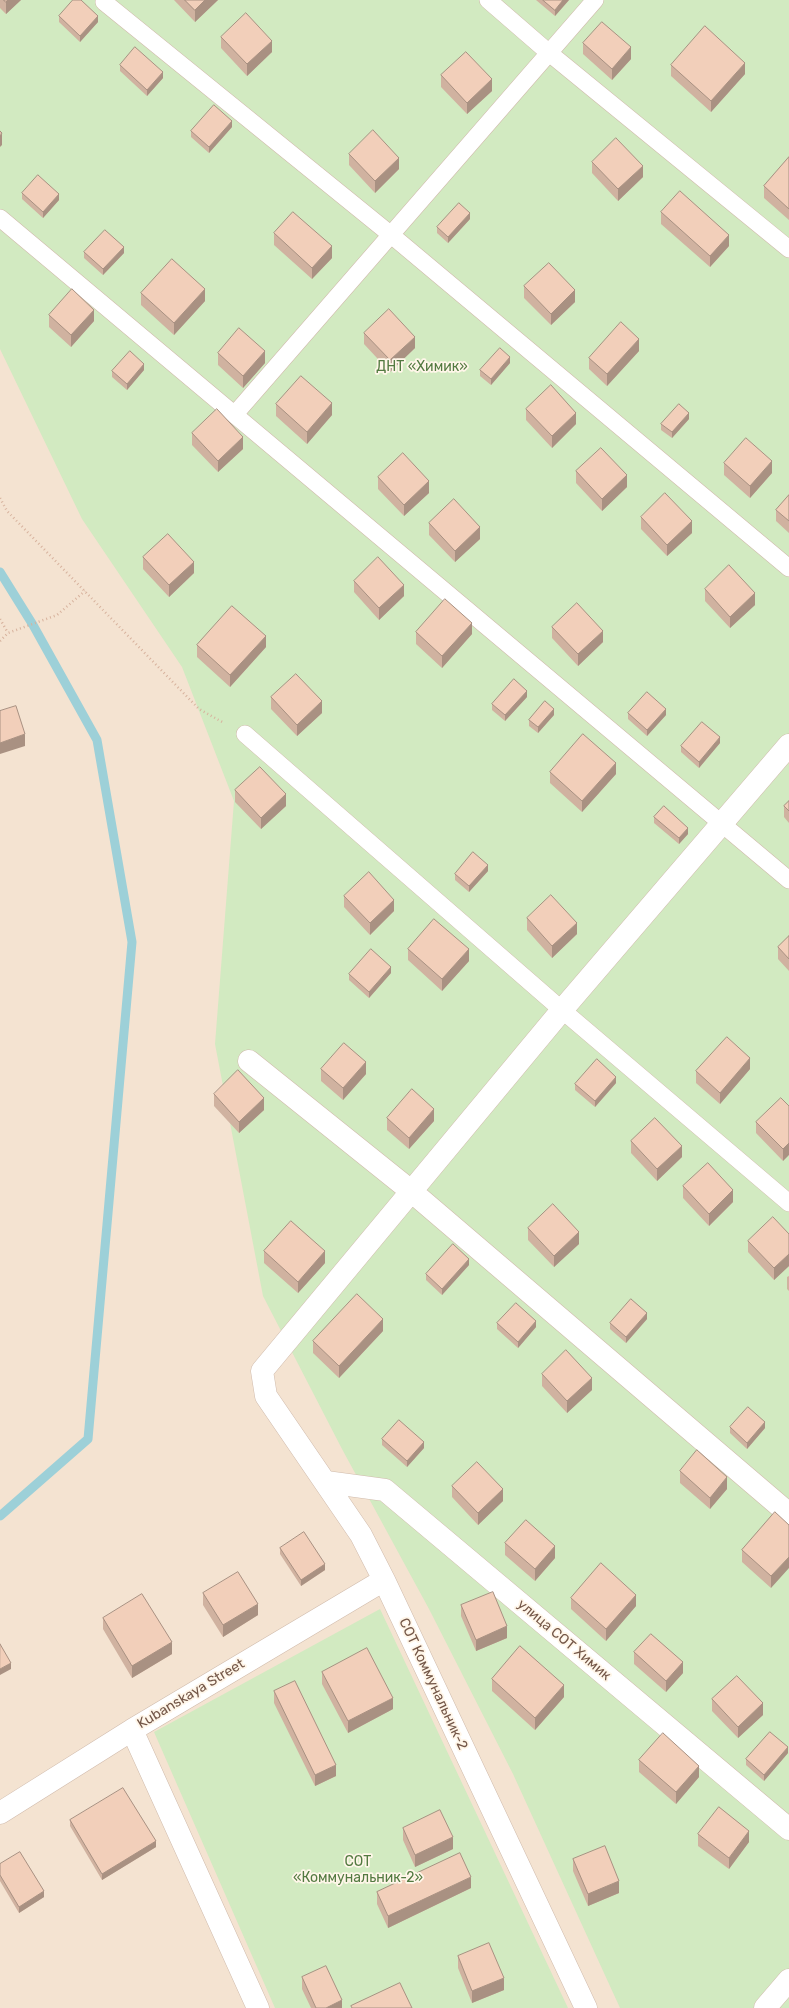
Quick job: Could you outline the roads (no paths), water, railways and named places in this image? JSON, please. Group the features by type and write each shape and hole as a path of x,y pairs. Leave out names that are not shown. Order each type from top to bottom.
{"street":[{"path":"411,1191 562,1010 723,824 789,745"},
{"path":"249,1061 411,1191 789,1514"},
{"name":"СОТ Коммунальник-2","path":"411,1191 262,1371 266,1396 361,1535 384,1580 586,2008"},
{"name":"улица СОТ Химик","path":"326,1482 385,1490 789,1829"},
{"name":"Kubanskaya Street","path":"0,1812 132,1730 384,1580"},
{"path":"132,1730 258,2008"},
{"path":"765,2008 789,1980"}],"lane":[{"path":"488,0 548,52 789,249"},
{"path":"235,414 548,52 595,0"},
{"path":"104,2 390,234 789,568"},
{"path":"0,218 789,880"},
{"path":"245,734 562,1010 789,1203"}],"waterway":[{"path":"0,572 33,625 97,740 132,942 88,1439 0,1516"}],"park label":[{"name":"ДНТ «Химик»","path":"422,367"},
{"name":"СОТ «Коммунальник-2»","path":"358,1870"}]}
